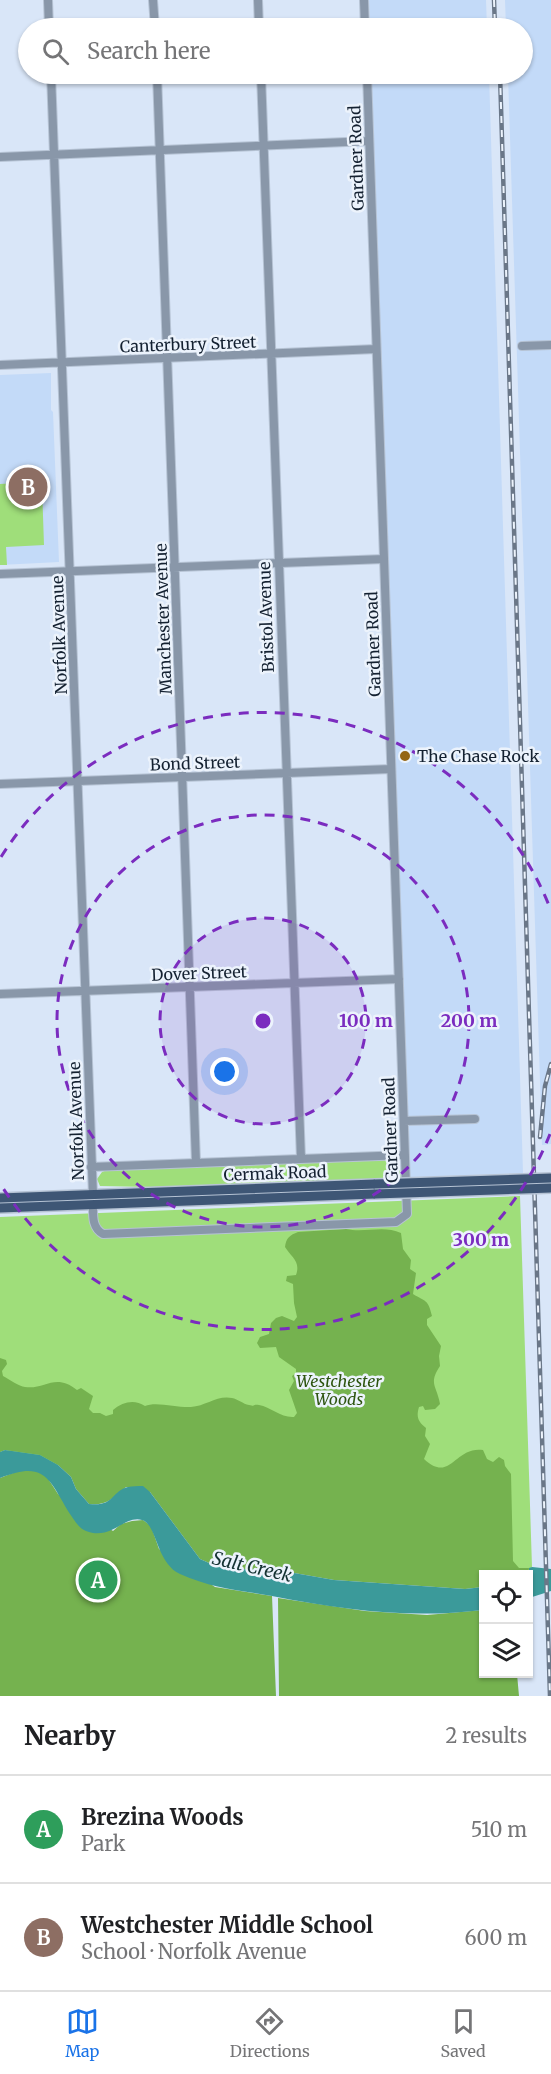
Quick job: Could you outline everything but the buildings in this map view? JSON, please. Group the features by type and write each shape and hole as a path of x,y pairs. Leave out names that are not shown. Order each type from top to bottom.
{"main road":[{"name":"Cermak Road","path":"0,1208 93,1200 375,1189 551,1178"},
{"name":"Cermak Road","path":"375,1189 551,1188"},
{"name":"Cermak Road","path":"0,1198 93,1200"}],"street":[{"path":"48,0 49,18"},
{"path":"153,0 154,18"},
{"path":"258,0 259,18"},
{"path":"364,0 365,18"},
{"name":"Norfolk Avenue","path":"51,84 93,1200"},
{"name":"Manchester Avenue","path":"157,84 196,1163"},
{"name":"Bristol Avenue","path":"261,84 301,1159"},
{"name":"Gardner Road","path":"93,1200 94,1225 104,1234 396,1222 407,1214 367,84"},
{"path":"0,157 369,141"},
{"path":"522,346 551,345"},
{"name":"Canterbury Street","path":"0,365 376,350"},
{"path":"0,574 384,559"},
{"name":"Bond Street","path":"0,784 391,769"},
{"name":"Dover Street","path":"0,994 399,979"},
{"path":"404,1121 475,1119"},
{"name":"Cermak Road","path":"91,1167 405,1155"}],"shaded area":[{"path":"369,0 486,0 487,18 370,18"},
{"path":"505,0 551,0 551,1144 542,1145 508,84 533,84 533,18 506,18"},
{"path":"371,84 489,84 523,1173 410,1177"},
{"path":"51,373 59,562 0,565 0,375"},
{"name":"Salt Creek","path":"5,1450 40,1455 58,1465 71,1477 76,1489 89,1504 104,1503 123,1489 143,1486 150,1492 200,1559 218,1567 277,1570 334,1580 465,1589 479,1587 479,1610 429,1614 377,1612 299,1601 203,1582 172,1569 161,1553 151,1529 142,1520 129,1521 103,1533 86,1531 76,1522 43,1475 26,1471 0,1478 0,1452"},
{"path":"529,1568 551,1569 551,1591 533,1597 533,1570"}],"green space":[{"path":"39,482 42,486 44,545 6,547 7,565 0,565 0,484"},
{"path":"391,1160 398,1164 401,1178 151,1187 100,1186 97,1179 102,1172 107,1170"},
{"name":"Westchester Woods","path":"520,1196 532,1567 529,1570 479,1570 479,1586 5,1450 0,1452 0,1217"},
{"path":"346,1229 388,1230 401,1233 403,1249 411,1260 410,1269 416,1273 413,1294 428,1304 432,1316 427,1319 427,1325 441,1346 440,1366 434,1381 440,1404 435,1409 425,1410 423,1406 419,1407 418,1411 418,1419 426,1428 425,1436 430,1444 424,1459 433,1466 441,1468 465,1453 483,1450 487,1459 493,1462 499,1457 504,1460 511,1474 513,1561 519,1568 529,1568 529,1570 479,1570 479,1587 465,1589 334,1580 277,1570 218,1567 200,1559 150,1492 126,1487 114,1498 89,1504 76,1489 71,1477 58,1465 40,1455 5,1450 0,1452 0,1358 6,1360 7,1364 2,1371 3,1376 14,1383 32,1387 62,1382 77,1390 81,1388 93,1396 89,1409 93,1413 106,1416 113,1414 113,1410 117,1407 129,1402 145,1406 155,1404 191,1407 227,1397 294,1417 297,1413 289,1390 294,1381 292,1376 296,1373 296,1369 279,1357 276,1347 260,1348 257,1343 260,1337 269,1334 271,1323 276,1318 282,1316 294,1321 297,1317 293,1284 286,1281 287,1276 296,1275 297,1266 285,1247 289,1237 298,1232"},
{"path":"37,1470 47,1477 58,1494 113,1531 121,1524 143,1520 151,1526 159,1549 215,1587 272,1596 276,1696 0,1696 0,1478 18,1471"},
{"path":"278,1598 365,1611 427,1615 479,1610 479,1678 517,1678 519,1696 279,1696"}],"railway":[{"path":"494,0 495,18"},
{"path":"500,84 550,1696"},
{"path":"540,1137 545,1086 551,1064"}],"place":[{"name":"Westchester Middle School","path":"28,487"},
{"name":"The Chase Rock","path":"405,756"},
{"name":"Brezina Woods","path":"98,1580"}]}
